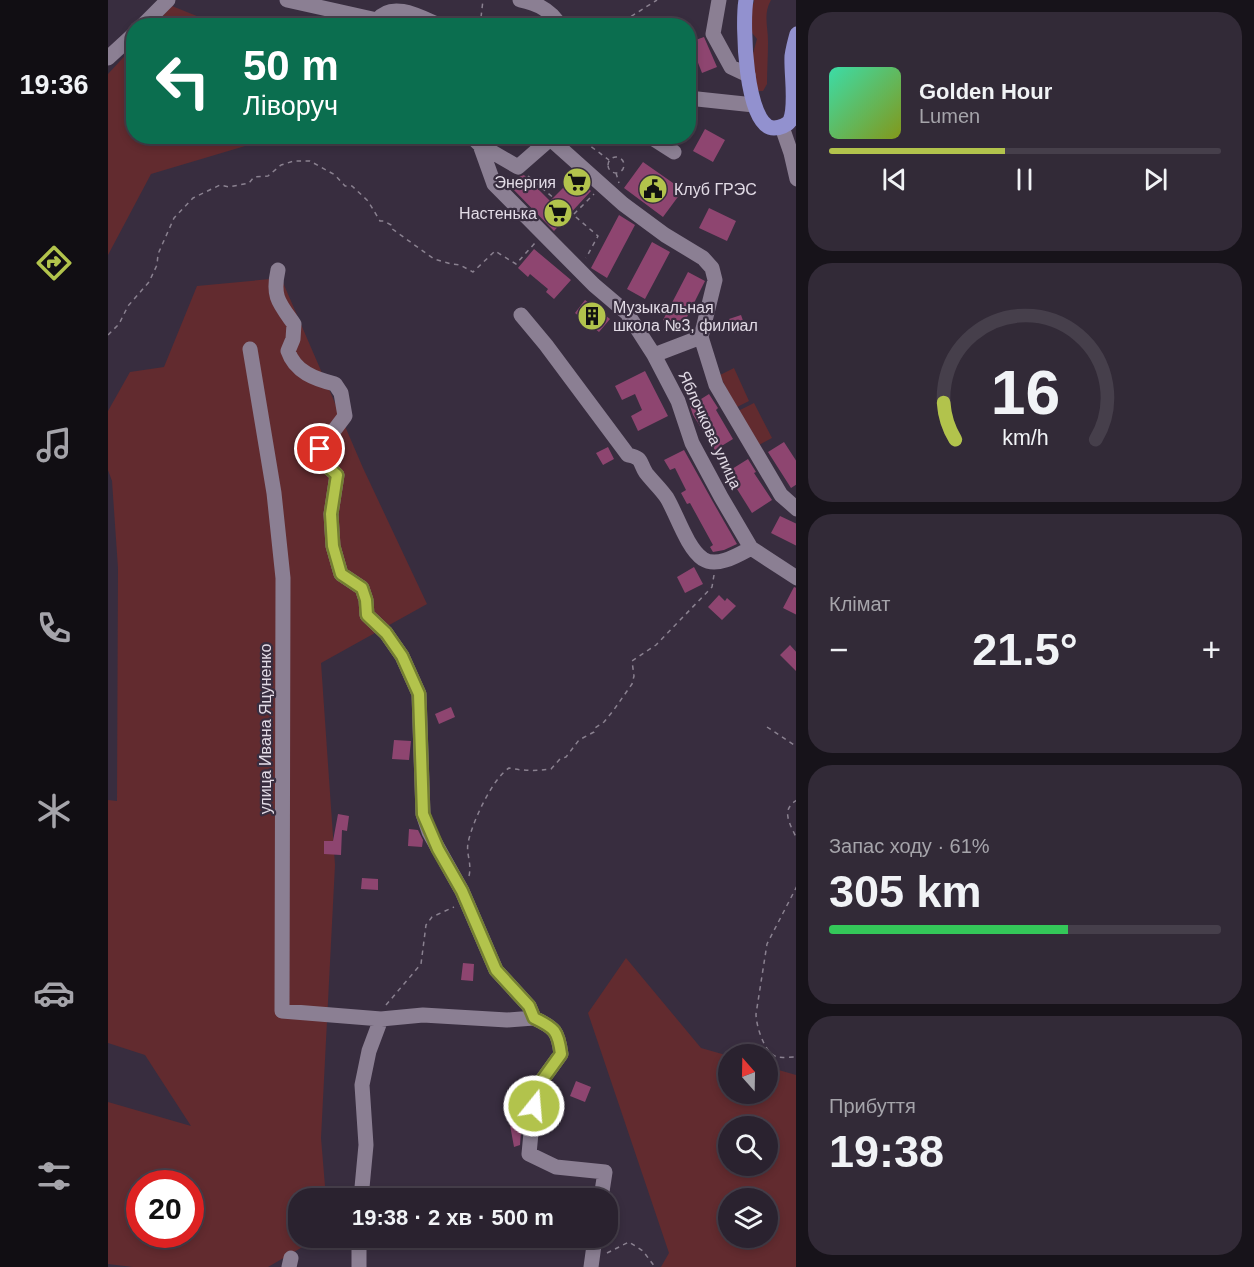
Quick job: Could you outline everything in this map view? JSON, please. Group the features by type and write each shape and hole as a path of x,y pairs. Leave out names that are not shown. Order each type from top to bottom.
{"main road":[{"path":"746,0 743,27 748,75 758,117 764,125 771,128 782,127 790,122 794,108 792,57 796,34"}],"street":[{"path":"150,18 168,0"},
{"path":"287,0 358,18"},
{"path":"520,0 545,9 556,18"},
{"path":"719,0 713,34 731,66 748,75"},
{"path":"380,18 382,14 396,10 418,18"},
{"path":"108,58 126,41"},
{"path":"696,99 754,105"},
{"path":"782,127 791,153 796,179"},
{"name":"Яблочкова улица","path":"476,144 494,184 594,285 627,313 654,355 678,402 692,443 751,548 796,578"},
{"path":"480,144 518,167 543,144"},
{"path":"556,144 623,204 665,235 703,258 712,267 715,280 701,337 654,355"},
{"path":"662,144 674,152"},
{"path":"278,270 274,287 279,304 294,324 293,339 288,351 291,361 314,379 335,384 341,393 345,416 320,449 319,459 337,475 331,514 333,546 341,574 362,588 367,615 386,633 402,656 419,694 423,814 429,832 462,890 496,970 529,1006 534,1018"},
{"path":"521,315 628,455 640,460 647,474 667,498 691,544 703,559 716,562 732,558 751,548"},
{"name":"Яблочкова улица","path":"701,337 716,385 781,495 796,510"},
{"name":"улица Ивана Яцуненко","path":"250,349 274,493 283,578 282,1011 381,1019"},
{"path":"362,1188 366,1145 362,1085 369,1051 381,1019 423,1015 507,1020 534,1018 550,1025 559,1035 561,1054 535,1090 529,1154 556,1167 605,1172 603,1188"},
{"path":"359,1267 360,1248"},
{"path":"591,1265 594,1248"}],"path":[{"path":"481,18 483,0"},
{"path":"628,18 657,0"},
{"path":"588,144 609,160"},
{"path":"616,157 621,158 624,163 623,168 616,173 611,171 608,165 609,160 616,157"},
{"path":"108,335 119,324 128,306 149,282 157,265 158,254 174,218 193,198 220,185 229,187 249,183 254,177 268,176 281,165 291,162 310,161 325,168 345,186 352,186 368,201 380,221 391,225 391,228 413,245 432,255 434,259 460,265 473,272 495,251 516,264 543,234"},
{"path":"518,167 598,236 586,258"},
{"path":"574,215 593,195"},
{"path":"381,1019 388,1002 421,964 426,925 432,917 453,909 471,867 468,843 481,807 495,782 509,768 527,772 533,769 551,769 560,759 567,757 579,740 590,735 598,725 604,722 632,684 634,676 632,661 656,645 712,587 716,562"},
{"path":"767,728 796,747"},
{"path":"796,800 789,806 786,815 796,839"},
{"path":"796,886 767,944 756,1025 771,1053 777,1057 796,1057"},
{"path":"591,1265 613,1249 629,1242 644,1251 655,1267"}],"shaded area":[{"path":"754,0 771,0 767,15 767,84 763,91 755,91 750,64 757,39 744,23 742,9 754,3"},
{"path":"172,6 202,18 161,18"},
{"path":"126,55 126,144 252,144 151,174 108,255 108,74"},
{"path":"281,278 363,468 427,604 321,663 335,865 321,1138 325,1188 288,1188 288,1248 301,1248 268,1267 133,1267 108,1264 108,1102 191,1126 145,1055 108,1043 108,800 117,801 118,568 112,481 108,470 108,411 130,372 164,367 197,286"},
{"path":"734,368 749,401 735,408 720,375"},
{"path":"754,403 772,438 757,446 738,411"},
{"path":"626,958 701,1048 718,1053 718,1104 778,1104 778,1070 796,1075 796,1267 661,1267 669,1253 588,1013"}],"building":[{"path":"704,37 717,67 702,73 696,58 696,40"},
{"path":"705,129 725,140 713,162 693,151"},
{"name":"Клуб ГРЭС","path":"643,162 683,190 663,217 624,188"},
{"path":"524,175 550,201 575,176 591,191 554,231 510,186"},
{"path":"709,208 736,221 727,241 699,228"},
{"path":"619,215 635,225 607,278 591,268"},
{"path":"652,242 670,252 645,299 627,289"},
{"path":"534,249 571,280 554,299 546,292 548,289 530,274 528,277 518,268"},
{"path":"688,272 705,281 681,329 663,320"},
{"name":"Музыкальная школа №3, филиал","path":"585,300 610,319 599,332 575,313"},
{"path":"741,315 746,329 734,333 729,319"},
{"path":"645,371 668,416 638,431 631,416 642,410 635,394 622,400 615,386"},
{"path":"709,394 733,439 715,450 693,415 690,406"},
{"path":"784,442 796,460 796,485 791,488 768,452"},
{"path":"608,447 614,459 603,465 596,453"},
{"path":"684,450 737,544 713,552 710,547 713,545 690,503 687,504 681,493 686,490 675,468 670,470 664,460"},
{"path":"748,459 756,472 754,473 772,500 752,513 732,481 730,483 724,474"},
{"path":"780,516 796,524 796,546 771,533"},
{"path":"694,567 703,584 685,593 677,577"},
{"path":"794,587 796,588 796,614 783,608"},
{"path":"719,595 725,601 727,598 736,606 722,620 708,607"},
{"path":"790,645 796,652 796,671 780,655"},
{"path":"451,707 455,717 439,724 435,714"},
{"path":"394,740 411,741 409,760 392,759"},
{"path":"338,814 349,816 347,831 342,830 341,855 324,854 324,841 333,841"},
{"path":"409,829 418,830 423,840 422,847 408,846"},
{"path":"362,878 378,879 378,890 361,889"},
{"path":"463,963 474,964 473,981 461,980"},
{"path":"576,1081 591,1087 585,1102 570,1096"},
{"path":"518,1112 521,1131 520,1145 514,1147 508,1114"}],"place":[{"name":"Энергия","path":"577,182"},
{"name":"Клуб ГРЭС","path":"653,189"},
{"name":"Настенька","path":"558,213"},
{"name":"Музыкальная школа №3, филиал","path":"592,316"}],"route":[{"path":"320,449 321,463 337,475 331,514 333,546 341,574 362,588 367,615 386,633 402,656 419,694 423,814 429,832 462,891 496,970 529,1006 534,1018 550,1025 559,1035 561,1054 535,1090 534,1106"}]}
